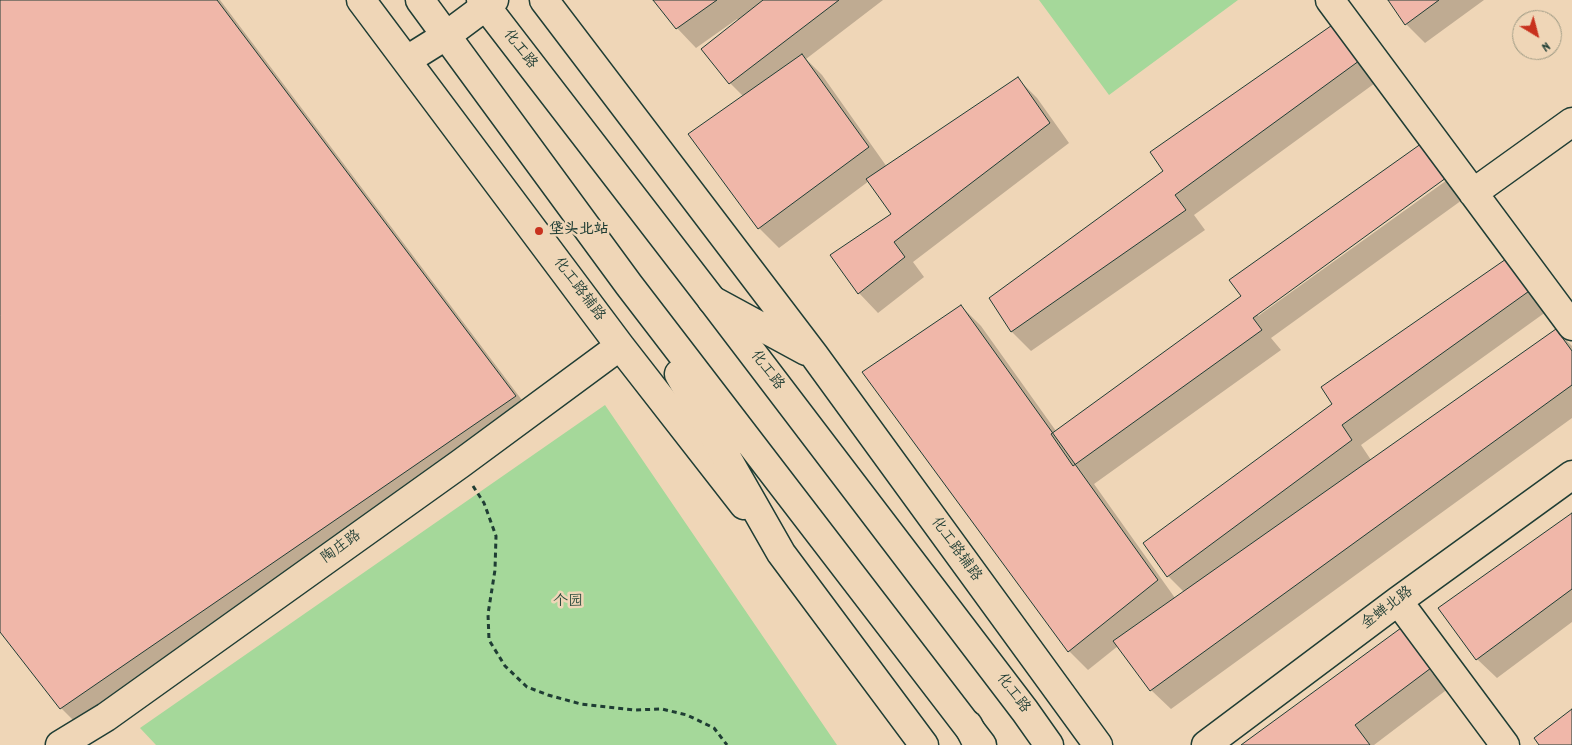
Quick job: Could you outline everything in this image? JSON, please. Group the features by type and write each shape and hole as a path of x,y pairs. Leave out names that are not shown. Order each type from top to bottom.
{"street":[{"name":"化工路辅路","path":"361,0 620,346 781,552 924,745"},
{"path":"420,0 629,286 976,738"},
{"name":"化工路辅路","path":"544,0 814,355 1098,745"},
{"path":"1330,0 1572,326"},
{"path":"406,60 446,35 487,2"},
{"name":"化工路","path":"487,2 1049,745"},
{"path":"1473,193 1572,122"},
{"name":"化工路辅路","path":"629,286 781,552"},
{"name":"化工路辅路","path":"712,300 814,355"},
{"name":"陶庄路","path":"60,745 106,717 460,464 620,346"},
{"name":"金蝉北路","path":"1206,745 1572,475"},
{"path":"1398,602 1505,745"}],"path":[{"path":"460,464 484,503 496,536 495,570 488,614 489,640 505,666 527,687 581,704 634,710 662,709 687,715 714,728 727,745"}],"green space":[{"path":"1039,0 1238,0 1109,95"},
{"name":"个园","path":"605,405 837,745 156,745 140,728"}],"building":[{"path":"0,0 217,0 516,396 60,709 0,632"},
{"path":"653,0 717,0 676,29"},
{"path":"763,0 839,0 729,84 701,49"},
{"path":"1388,0 1439,0 1405,25"},
{"path":"1338,21 1363,58 1175,195 1186,210 1011,332 989,298 1163,171 1150,152"},
{"path":"802,54 869,147 758,229 688,134"},
{"path":"1018,77 1050,123 894,242 905,257 858,294 830,255 891,214 866,179"},
{"path":"1425,141 1450,175 1253,318 1262,330 1073,466 1051,434 1241,296 1229,280"},
{"path":"1509,257 1532,289 1342,425 1352,440 1167,577 1143,543 1332,404 1321,387"},
{"path":"961,305 1158,580 1068,652 862,372"},
{"path":"1556,329 1572,351 1572,385 1150,691 1113,641"},
{"path":"1572,513 1572,589 1476,660 1438,608"},
{"path":"1401,628 1431,668 1355,725 1370,745 1241,745"},
{"path":"1572,709 1572,745 1539,745 1534,738"}],"place":[{"name":"垡头北站","path":"539,231"}]}
